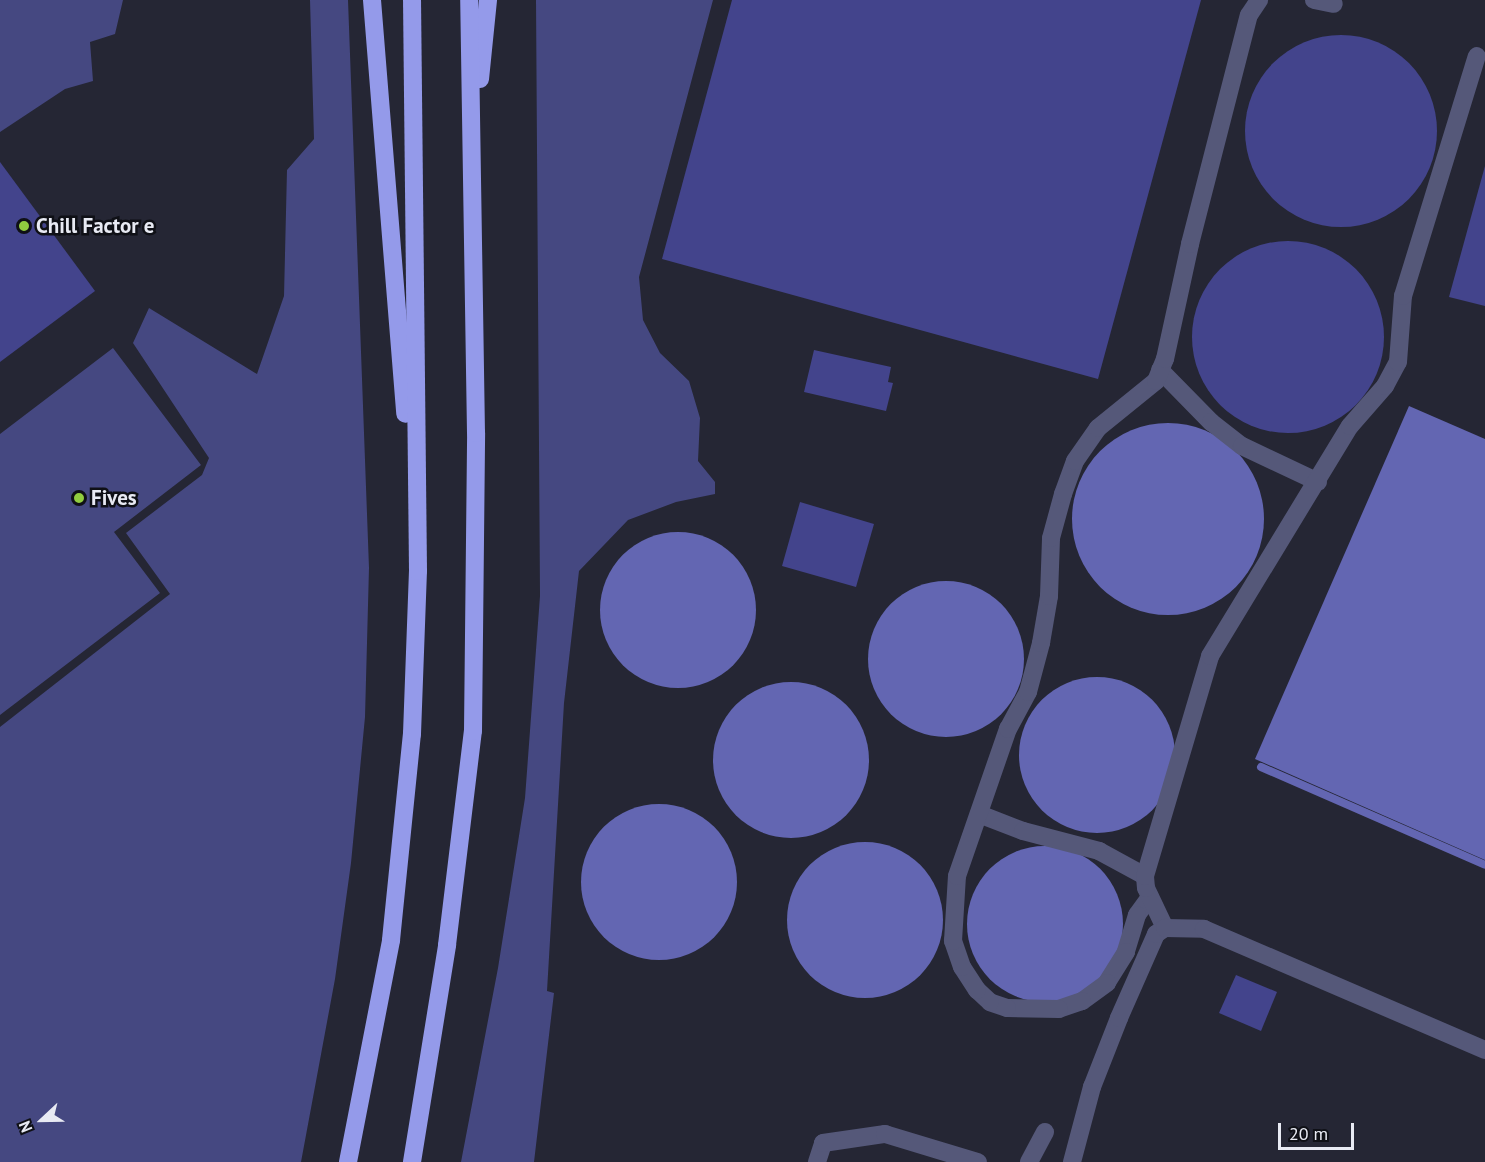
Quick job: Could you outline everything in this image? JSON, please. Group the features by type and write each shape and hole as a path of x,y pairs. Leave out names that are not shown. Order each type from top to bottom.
{"highway":[{"path":"372,0 418,571"},
{"path":"348,1162 391,940 412,734 418,571 412,0"},
{"path":"412,1162 447,945 473,731 476,433 469,0"},
{"path":"471,167 488,0"}],"lane":[{"path":"1150,897 1132,927 1119,965 1107,983 1082,1001 1059,1010 1038,1011 1007,1008 990,1002 977,990 962,967 951,925 957,876 1008,729 1028,692 1039,653 1049,596 1051,538 1074,461 1098,428 1156,381 1249,15 1259,0"},
{"path":"1314,0 1334,4"},
{"path":"1165,928 1150,897 1145,876 1210,657 1350,426 1385,386 1398,362 1403,296 1477,57"},
{"path":"1160,370 1211,422 1242,446 1318,482"},
{"path":"979,814 1023,831 1099,851 1145,876"},
{"path":"1072,1162 1092,1087 1119,1017 1156,934 1165,928 1204,929 1485,1050"},
{"path":"1029,1162 1044,1132"},
{"path":"817,1162 823,1143 885,1134 978,1162"}],"shaded area":[{"path":"0,0 123,0 115,34 90,42 93,81 65,89 0,132"},
{"path":"310,0 348,0 369,568 365,717 351,863 335,979 301,1162 0,1162 0,727 170,594 126,533 202,475 209,458 133,343 149,308 257,374 284,296 287,170 314,139"},
{"path":"536,0 713,0 639,277 643,320 660,353 689,381 700,418 698,461 715,482 715,494 676,502 628,520 579,571 564,703 547,991 554,993 534,1162 461,1162 498,968 525,798 540,596"},
{"name":"Fives","path":"113,348 201,465 114,532 160,593 0,715 0,434"},
{"path":"1409,406 1485,439 1485,860 1255,759"},
{"path":"1159,423 1177,423 1205,430 1236,451 1257,482 1264,519 1257,556 1236,587 1205,608 1177,615 1159,615 1123,604 1094,580 1083,564 1076,547 1072,528 1072,510 1083,474 1107,445 1123,434 1140,427"},
{"path":"678,532 693,533 708,538 733,555 750,580 755,595 755,625 750,640 733,665 708,682 693,687 678,688 663,687 648,682 623,665 606,640 601,625 600,610 601,595 606,580 623,555 648,538 663,533"},
{"path":"946,581 961,582 976,587 1001,604 1018,629 1023,644 1023,674 1018,689 1001,714 976,731 961,736 946,737 931,736 916,731 891,714 874,689 869,674 868,659 869,644 874,629 891,604 916,587 931,582"},
{"path":"1097,677 1112,678 1127,683 1152,700 1169,725 1174,740 1174,770 1169,785 1152,810 1127,827 1112,832 1097,833 1082,832 1067,827 1042,810 1025,785 1020,770 1019,755 1020,740 1025,725 1042,700 1067,683 1082,678"},
{"path":"791,682 806,683 821,688 846,705 863,730 868,745 868,775 863,790 846,815 821,832 806,837 791,838 776,837 761,832 736,815 719,790 714,775 713,760 714,745 719,730 736,705 761,688 776,683"},
{"path":"659,804 674,805 689,810 714,827 731,852 736,867 736,897 731,912 714,937 689,954 674,959 659,960 644,959 629,954 604,937 587,912 582,897 581,882 582,867 587,852 604,827 629,810 644,805"},
{"path":"865,842 880,843 895,848 920,865 937,890 942,905 942,935 937,950 920,975 895,992 880,997 865,998 850,997 835,992 810,975 793,950 788,935 787,920 788,905 793,890 810,865 835,848 850,843"},
{"path":"1045,846 1075,852 1100,869 1117,894 1123,924 1117,954 1100,979 1075,996 1045,1002 1015,996 990,979 973,954 967,924 973,894 990,869 1015,852"}],"building":[{"path":"732,0 1201,0 1098,379 662,259"},
{"path":"1332,35 1350,35 1378,42 1409,63 1430,94 1437,131 1430,168 1409,199 1378,220 1350,227 1332,227 1296,216 1267,192 1256,176 1249,159 1245,140 1245,122 1256,86 1280,57 1296,46 1313,39"},
{"name":"Chill Factor e","path":"0,162 95,291 0,362"},
{"path":"1485,166 1485,306 1449,297"},
{"path":"1279,241 1297,241 1325,248 1356,269 1377,300 1384,337 1377,374 1356,405 1325,426 1297,433 1279,433 1243,422 1214,398 1203,382 1196,365 1192,346 1192,328 1203,292 1227,263 1243,252 1260,245"},
{"path":"814,350 891,367 888,382 893,383 886,411 804,392"},
{"path":"800,502 874,524 856,587 782,566"},
{"path":"1236,975 1277,992 1261,1031 1219,1013"}],"waterway":[{"path":"1261,767 1485,865"}],"place":[{"name":"Chill Factor e","path":"24,226"},
{"name":"Fives","path":"79,498"}]}
